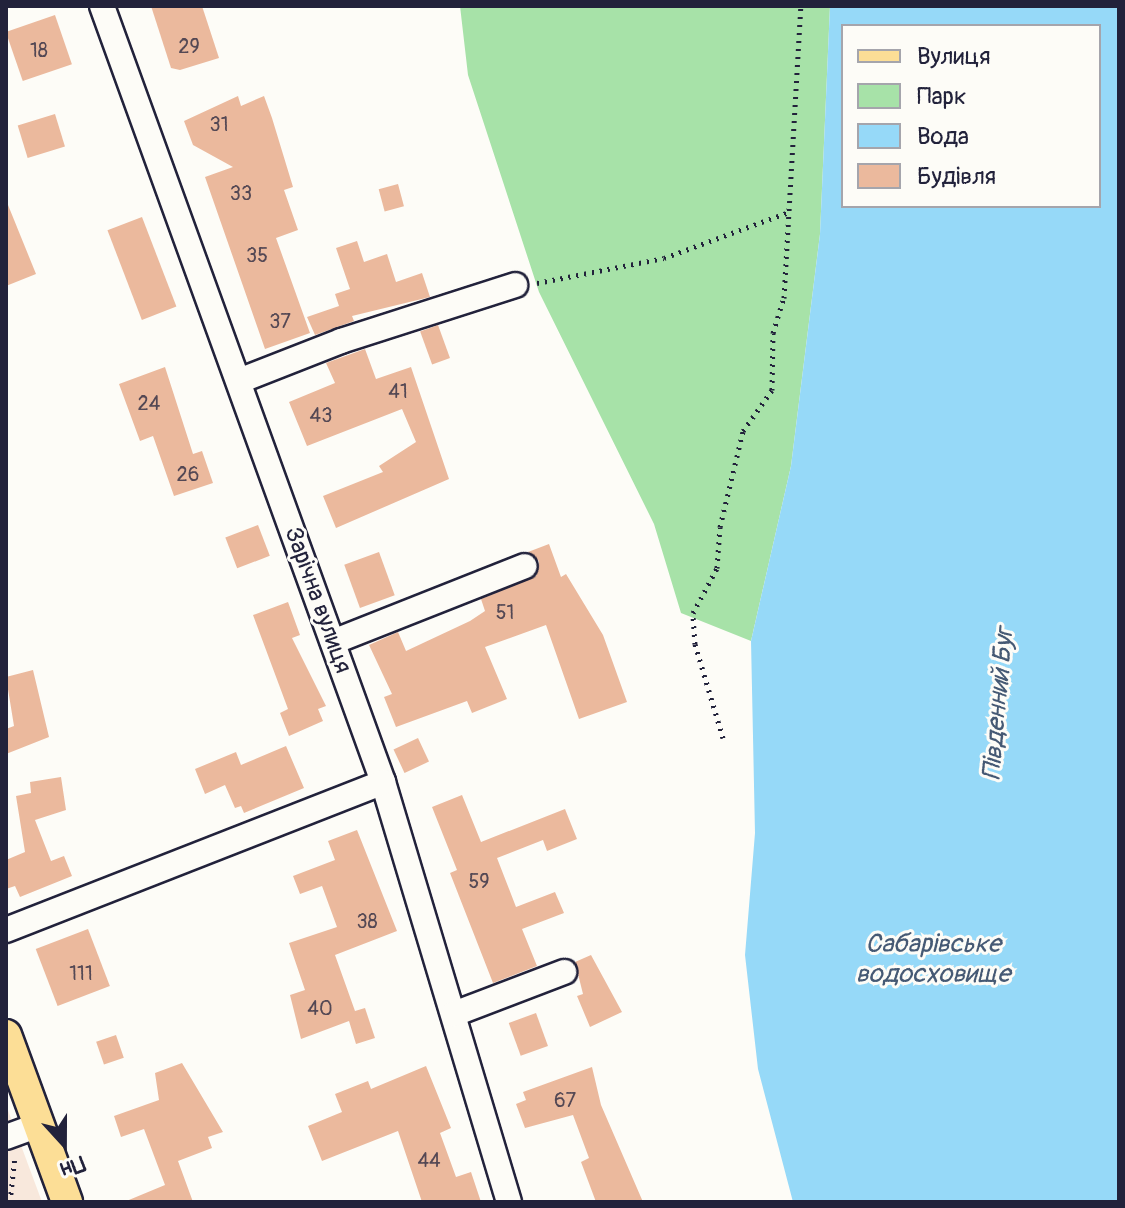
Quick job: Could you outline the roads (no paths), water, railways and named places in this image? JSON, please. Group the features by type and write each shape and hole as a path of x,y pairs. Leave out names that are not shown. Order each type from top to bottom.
{"main road":[{"path":"6,1035 67,1202"}],"street":[{"name":"Зарічна вулиця","path":"102,6 383,782 509,1202"},
{"path":"239,381 341,341 515,285"},
{"path":"333,642 525,566"},
{"path":"6,930 383,782"},
{"path":"454,1014 564,972"},
{"path":"7,1137 39,1125"}],"water":[{"name":"Сабарівське водосховище","path":"830,6 1119,6 1119,1202 793,1202 758,1069 745,955 755,833 751,641 791,466 820,234"}],"water label":[{"name":"Південний Буг","path":"999,704"}]}
